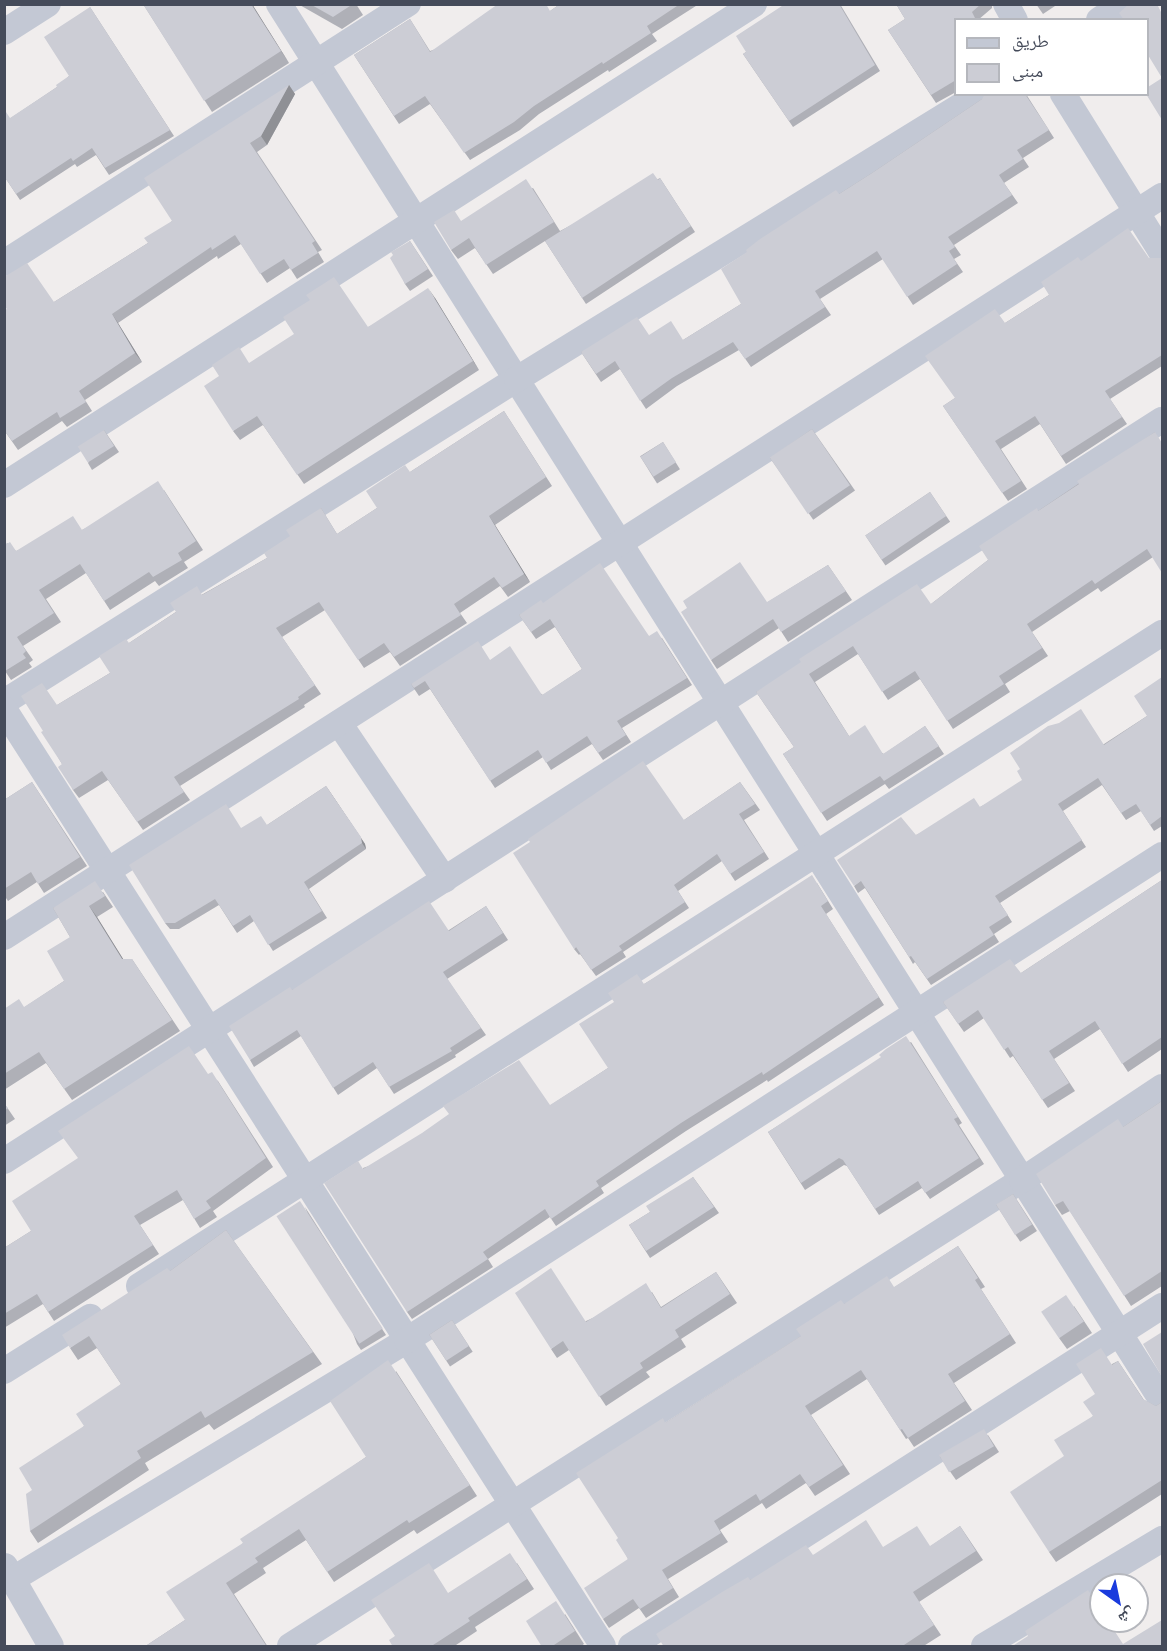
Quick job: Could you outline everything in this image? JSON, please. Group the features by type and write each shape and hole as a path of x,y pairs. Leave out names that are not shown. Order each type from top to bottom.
{"street":[{"path":"4,32 48,4"},
{"path":"279,4 1162,1401"},
{"path":"4,263 408,4"},
{"path":"4,485 754,4"},
{"path":"1006,4 1014,18"},
{"path":"1103,18 1123,4"},
{"path":"4,702 517,379 977,96"},
{"path":"1064,96 1162,253"},
{"path":"4,937 1162,196"},
{"path":"4,1161 1162,420"},
{"path":"4,1371 306,1181 1162,633"},
{"path":"4,709 603,1647"},
{"path":"339,723 445,880"},
{"path":"51,1647 9,1572 407,1340 1162,855"},
{"path":"290,1647 1022,1180 1162,1087"},
{"path":"632,1647 1162,1306"},
{"path":"984,1647 1162,1539"}],"building":[{"path":"143,4 251,4 281,51 204,101"},
{"path":"310,4 353,4 333,17"},
{"path":"498,4 546,4 550,11 560,4 680,4 647,26 651,33 603,64 602,62 464,153 425,96 394,116 354,55 410,19 430,52"},
{"path":"785,4 839,4 875,65 789,121 743,54 746,52 736,36"},
{"path":"896,4 981,4 972,12 975,18 954,18 954,81 931,95 888,30 905,19"},
{"path":"1129,4 1157,4 1162,14 1162,78 1149,57 1149,18 1123,18 1119,13"},
{"path":"90,7 170,130 105,168 92,148 73,161 71,158 16,194 4,176 4,109 10,118 57,87 56,85 69,76 44,37"},
{"path":"1162,78 1162,120 1147,96 1149,86"},
{"path":"289,85 261,136 250,143 315,241 312,243 318,253 291,270 284,259 260,274 235,235 212,250 211,247 112,314 135,353 79,391 86,402 60,418 57,412 12,441 4,430 4,310 7,309 4,306 4,277 27,263 54,302 148,243 144,238 172,221 144,178"},
{"path":"984,96 1026,96 1049,130 1017,150 1023,159 999,175 1012,195 948,237 955,247 949,251 957,264 907,297 877,251 815,291 825,307 745,359 733,342 672,378 640,401 615,361 596,374 581,352 637,317 649,335 671,321 683,340 741,304 721,269 747,252 746,250 760,239 836,190 839,194"},
{"path":"653,173 658,180 660,178 691,226 582,298 545,241"},
{"path":"526,179 554,222 486,265 469,238 451,250 434,222 454,210 461,221"},
{"path":"1128,228 1149,258 1162,258 1162,355 1105,391 1122,417 1061,456 1035,416 995,441 1021,481 1002,493 943,406 955,398 925,356 995,309 1005,323 1049,295 1041,282 1078,257 1081,261"},
{"path":"410,241 428,269 405,284 390,258 393,255 391,252"},
{"path":"334,277 368,327 428,288 473,361 297,475 257,416 233,431 204,386 219,376 212,365 239,347 249,363 294,334 283,317 310,300 306,295"},
{"path":"504,411 546,477 489,516 524,574 502,588 494,577 454,604 461,615 394,657 384,643 358,660 319,602 276,628 315,685 298,697 299,699 174,777 184,792 137,822 102,771 73,790 58,767 62,764 21,696 42,683 57,705 110,673 99,656 126,639 129,643 176,612 170,603 197,586 202,595 267,558 264,553 290,536 286,530 321,508 337,534 377,508 366,491 405,465 410,472"},
{"path":"812,429 850,485 808,514 770,458"},
{"path":"104,430 114,446 88,463 78,446"},
{"path":"1155,432 1162,443 1162,573 1147,549 1095,584 1092,580 1027,624 1042,648 999,676 1004,684 947,721 915,671 882,692 853,646 809,674 849,736 865,725 883,754 925,726 939,746 884,781 880,776 821,813 783,754 794,747 756,692 801,662 799,659 917,584 931,604 988,560 979,546 1037,508 1038,511 1079,484 1077,481"},
{"path":"663,442 676,462 653,477 640,457"},
{"path":"158,481 196,541 178,553 182,560 153,577 149,572 104,601 80,564 39,590 54,613 17,637 26,651 23,654 26,658 5,671 4,540 7,544 10,542 16,551 73,516 82,530"},
{"path":"930,492 946,516 882,560 865,536"},
{"path":"740,562 767,602 828,565 846,591 781,632 773,619 711,660 681,612 687,608 683,601"},
{"path":"600,563 649,636 657,631 687,678 617,721 626,735 598,753 587,736 546,763 538,750 490,781 425,681 414,688 411,684 478,641 490,660 510,646 542,695 582,669 550,619 531,632 519,615 541,600 543,603"},
{"path":"1162,677 1162,816 1150,825 1136,804 1121,813 1098,778 1058,804 1082,840 995,896 1008,915 989,927 994,935 927,979 911,956 909,957 861,881 854,886 837,860 901,817 916,835 974,798 980,807 1022,780 1017,771 1020,769 1010,753 1048,726 1059,723 1081,709 1104,745 1147,716 1134,696"},
{"path":"643,761 684,820 740,782 755,804 739,814 764,852 730,874 717,854 674,885 685,902 619,946 622,950 591,970 576,947 574,949 513,853 530,842 528,839"},
{"path":"32,782 80,857 38,884 31,872 4,889 4,800"},
{"path":"326,786 361,837 362,843 304,882 322,911 268,945 250,915 233,926 215,899 175,923 165,923 129,865 226,804 241,828 261,816 267,825"},
{"path":"812,875 828,901 821,906 879,997 763,1075 762,1072 681,1123 596,1181 599,1186 551,1219 545,1209 483,1252 488,1259 407,1312 324,1183 358,1161 363,1169 422,1133 449,1114 443,1106 519,1060 550,1105 608,1068 579,1024 614,1002 608,993 637,974 644,984"},
{"path":"1162,880 1162,1037 1122,1064 1095,1021 1049,1051 1069,1083 1042,1100 1008,1047 1004,1050 978,1010 958,1024 943,1002 1010,959 1021,973"},
{"path":"95,881 105,896 89,906 122,959 132,959 172,1020 64,1089 39,1052 4,1074 4,1009 19,999 24,1007 64,981 47,951 70,937 53,908"},
{"path":"429,901 449,931 486,906 503,933 443,972 481,1028 450,1048 452,1051 389,1087 373,1062 333,1088 297,1030 250,1060 229,1026 290,987 292,990"},
{"path":"906,1036 958,1117 954,1119 979,1158 925,1193 918,1181 875,1209 843,1160 839,1158 801,1183 768,1132 881,1057 879,1055 886,1049"},
{"path":"189,1046 208,1074 212,1072 266,1158 206,1201 211,1208 194,1219 177,1190 134,1216 153,1245 48,1312 37,1294 4,1314 4,1248 31,1231 12,1201 78,1158 58,1131"},
{"path":"1162,1101 1162,1271 1124,1296 1063,1201 1055,1205 1036,1174 1118,1119 1123,1127"},
{"path":"693,1177 714,1207 646,1251 629,1225 650,1212 646,1206"},
{"path":"1013,1194 1032,1225 1015,1235 996,1205"},
{"path":"300,1201 383,1328 359,1344 277,1216"},
{"path":"226,1230 313,1352 205,1418 201,1411 137,1451 141,1458 30,1531 26,1494 32,1490 19,1468 84,1426 76,1414 121,1384 89,1336 70,1348 62,1335 167,1268 170,1271"},
{"path":"958,1246 978,1278 975,1280 1010,1334 948,1374 965,1401 908,1438 902,1429 900,1430 861,1370 805,1406 843,1465 809,1487 800,1474 760,1501 756,1494 714,1521 721,1533 662,1570 673,1588 640,1609 633,1599 603,1619 584,1588 628,1559 616,1540 618,1538 576,1473 663,1418 665,1423 801,1336 796,1329 841,1300 844,1304 887,1276 894,1287"},
{"path":"551,1268 586,1322 646,1283 661,1308 716,1272 730,1294 675,1330 679,1337 640,1363 643,1368 599,1397 563,1341 551,1349 515,1293"},
{"path":"1066,1295 1084,1322 1059,1338 1041,1312"},
{"path":"452,1320 469,1346 446,1361 429,1335"},
{"path":"1162,1332 1162,1377 1143,1344"},
{"path":"1101,1348 1112,1365 1118,1361 1143,1399 1156,1406 1162,1402 1162,1480 1049,1552 1010,1492 1064,1456 1054,1440 1093,1416 1083,1402 1095,1394 1076,1364"},
{"path":"388,1360 470,1485 409,1523 407,1520 327,1572 299,1529 255,1558 258,1562 226,1583 267,1647 144,1647 185,1620 166,1592 243,1543 240,1539 366,1457 330,1401"},
{"path":"984,1429 994,1446 949,1472 939,1455"},
{"path":"866,1520 883,1547 917,1526 930,1546 960,1526 976,1551 913,1592 934,1625 901,1647 664,1647 656,1634 722,1592 748,1577 750,1580 806,1545 813,1555"},
{"path":"510,1553 527,1579 468,1618 470,1621 430,1647 393,1647 389,1640 395,1636 371,1600 429,1563 448,1593"},
{"path":"1088,1590 1089,1633 1116,1633 1123,1644 1141,1633 1149,1633 1149,1628 1162,1620 1162,1647 1011,1647 1028,1636 1025,1631"},
{"path":"556,1601 575,1631 551,1647 542,1647 526,1621"}]}
